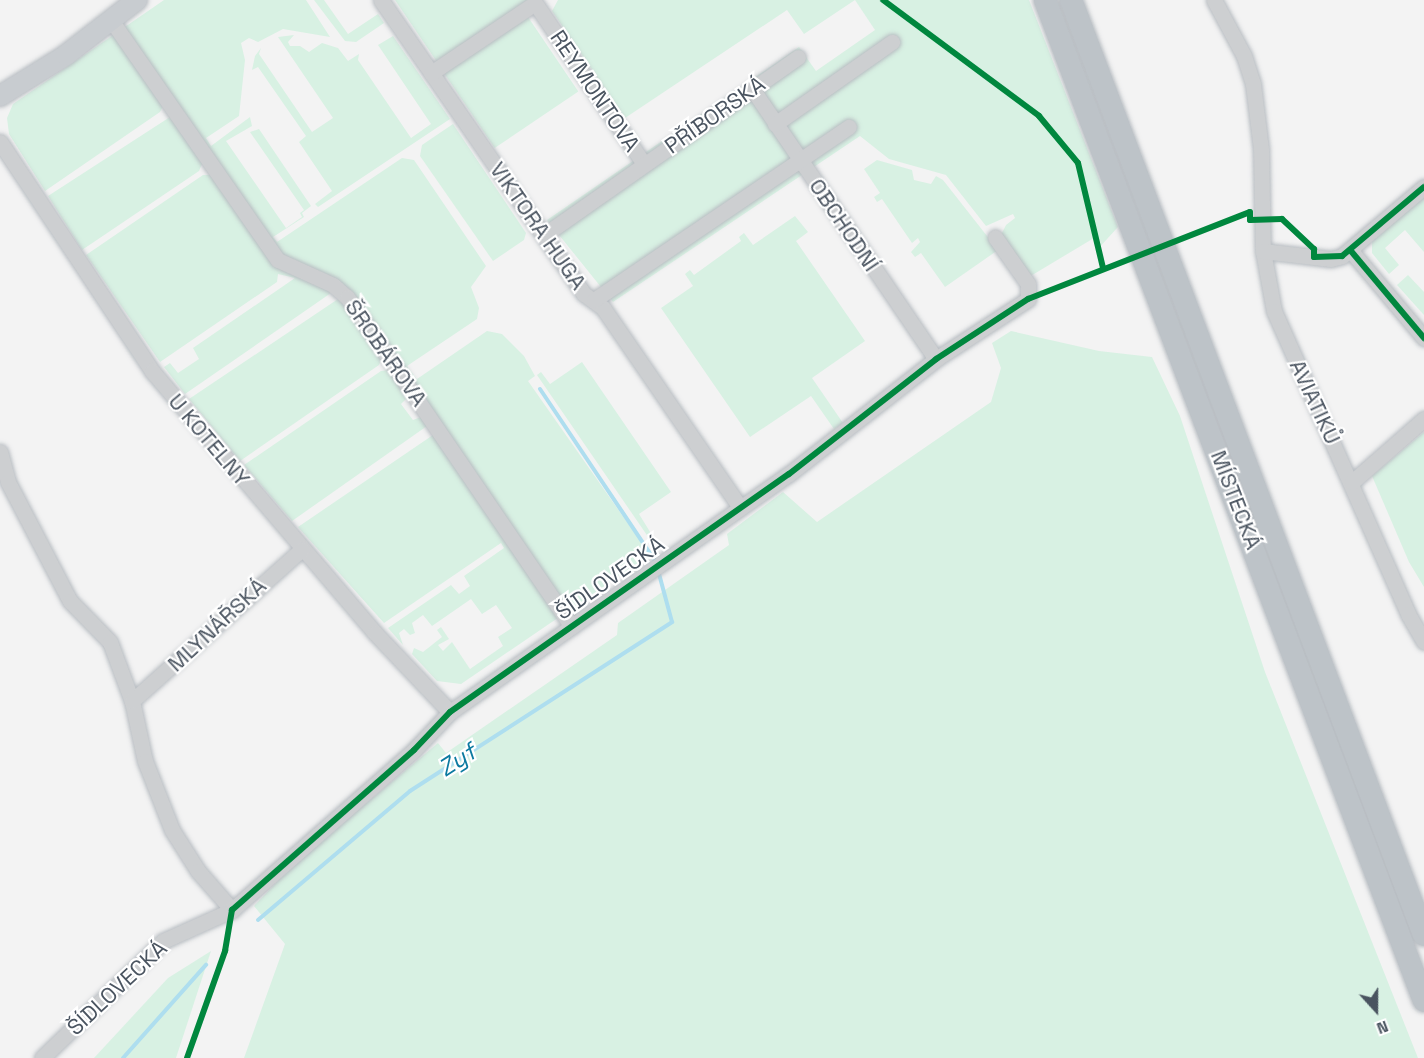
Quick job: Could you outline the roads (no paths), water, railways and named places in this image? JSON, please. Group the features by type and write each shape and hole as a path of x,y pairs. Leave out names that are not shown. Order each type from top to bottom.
{"highway":[{"name":"MÍSTECKÁ","path":"1045,0 1424,1001"},
{"name":"MÍSTECKÁ","path":"1071,0 1424,935"},
{"path":"1387,837 1424,901"}],"main road":[{"path":"0,96 50,66 137,0"}],"street":[{"name":"VIKTORA HUGA","path":"381,0 584,294 603,308 740,507"},
{"name":"AVIATIKŮ","path":"1214,0 1249,68 1261,149 1263,251 1267,284 1285,338 1352,482 1408,614 1424,642"},
{"name":"REYMONTOVA","path":"431,73 535,3 644,164"},
{"name":"ŠROBÁROVA","path":"111,20 278,260 333,285 347,297 572,627"},
{"name":"PŘÍBORSKÁ","path":"775,124 892,42"},
{"name":"PŘÍBORSKÁ","path":"544,235 798,57"},
{"name":"OBCHODNÍ","path":"753,90 936,359"},
{"path":"594,300 849,127"},
{"name":"U KOTELNY","path":"0,142 152,371 302,549 450,712"},
{"path":"1263,251 1331,259 1351,251 1424,187"},
{"name":"ŠÍDLOVECKÁ","path":"42,1058 163,941 232,910 406,758 450,712 658,567 936,359 1028,299 1028,284 995,237"},
{"path":"1351,251 1424,338"},
{"path":"1352,482 1424,419"},
{"path":"0,452 8,482 70,601 110,642 132,701 145,761 171,830 198,871 232,910"},
{"name":"MLYNÁŘSKÁ","path":"132,701 302,549"}],"waterway":[{"path":"540,389 656,562"},
{"name":"Zyf","path":"258,920 410,791 672,622 658,570"},
{"name":"Zyf","path":"123,1058 206,965"}]}
